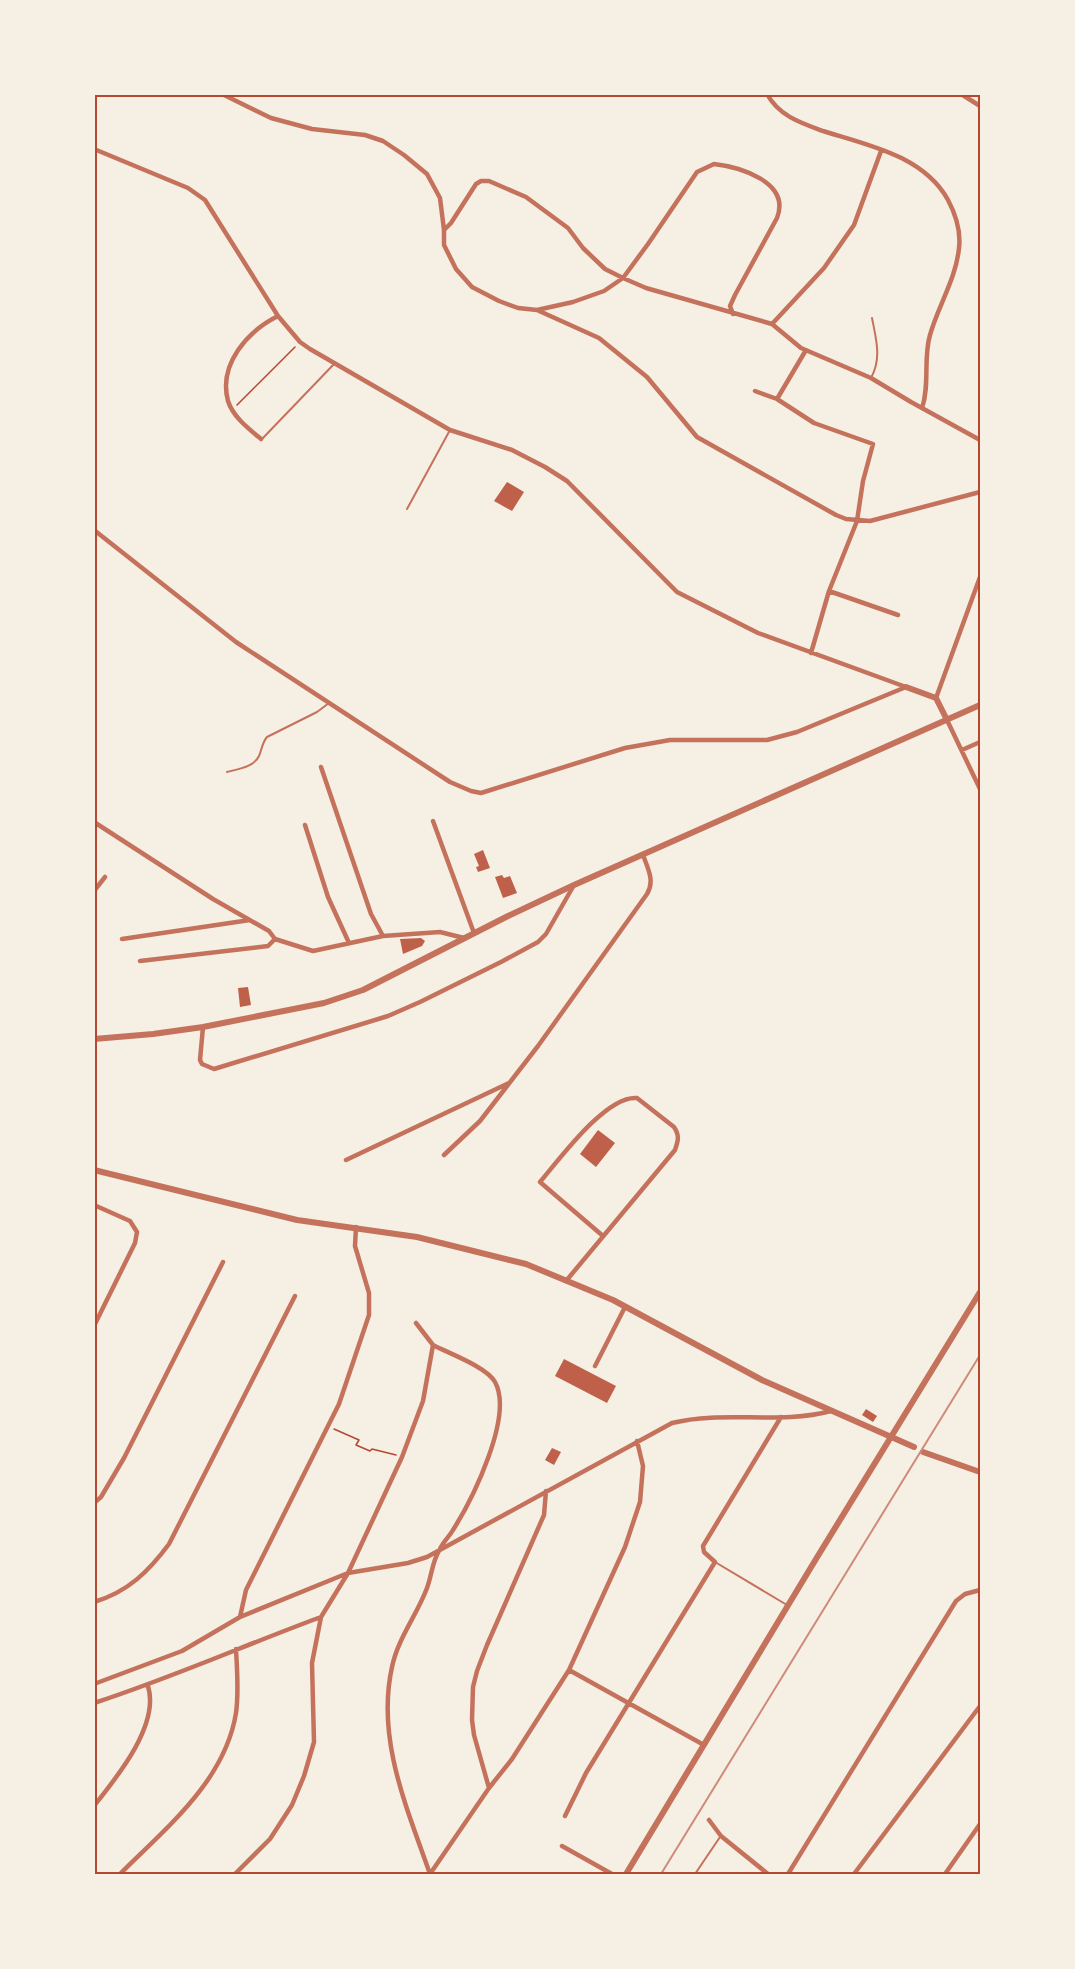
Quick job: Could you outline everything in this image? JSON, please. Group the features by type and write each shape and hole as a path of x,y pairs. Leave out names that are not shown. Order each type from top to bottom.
{"street":[{"path":"767,94 778,109 797,121 899,156 916,166 943,190 957,221 959,250 953,275 929,337 922,408"},
{"path":"961,94 981,106"},
{"path":"226,95 271,118 312,129 365,135 383,141 404,155 427,174 441,198 444,245 456,269 472,287 499,301 518,308 537,310 599,338 647,377 697,437 836,515 857,521 870,521 981,492"},
{"path":"94,149 188,188 205,200 278,316 300,342 450,430 512,450 567,481 677,592 758,633 936,698 981,789"},
{"path":"772,324 810,284 841,246 854,225 881,151"},
{"path":"537,310 573,302 604,291 623,278 697,172 714,164 748,172 773,188 780,208 777,218 730,306 733,314"},
{"path":"444,230 476,184 489,181 526,197 549,213 568,228 583,248 605,269 646,288 772,324 806,350 871,378 981,440"},
{"path":"261,439 238,418 233,410 229,402 227,380 235,355 251,334 278,316"},
{"path":"777,399 806,350"},
{"path":"755,391 777,399 814,423 873,444 863,481 857,521 829,591 811,653"},
{"path":"94,530 236,642 450,782 481,793 648,743 670,740 767,740 797,732 906,687"},
{"path":"936,698 981,577"},
{"path":"829,591 898,615"},
{"path":"94,1039 203,1027 324,1004 363,990 574,885 981,705"},
{"path":"962,750 981,742"},
{"path":"321,767 371,914 384,936"},
{"path":"433,821 474,933"},
{"path":"94,822 269,931 275,939 313,951 384,936 440,932 464,938"},
{"path":"305,825 328,897 349,943"},
{"path":"444,1155 480,1121 510,1083 650,889 651,879 644,855"},
{"path":"94,891 105,877"},
{"path":"203,1027 200,1060 202,1064 214,1069 388,1016 538,942 553,925 574,885"},
{"path":"122,939 250,920"},
{"path":"140,961 268,946 275,939"},
{"path":"346,1160 510,1083"},
{"path":"566,1281 675,1150 678,1133 674,1127 637,1098 631,1097 621,1101 596,1117 540,1182 603,1236"},
{"path":"94,1170 297,1220 417,1237 526,1264 625,1307 762,1380 914,1447"},
{"path":"94,1205 130,1221 137,1232 135,1243 94,1326"},
{"path":"240,1617 246,1590 339,1404 369,1316 369,1293 355,1246 356,1227"},
{"path":"94,1503 124,1458 223,1262"},
{"path":"626,1875 788,1605 981,1292"},
{"path":"94,1602 126,1589 157,1560 169,1544 295,1296"},
{"path":"595,1366 625,1307"},
{"path":"416,1323 433,1345 486,1373 495,1383 499,1396 499,1419 488,1462 454,1529 440,1548 427,1588 402,1638 392,1666 389,1695 390,1743 395,1773 430,1874"},
{"path":"236,1875 270,1839 292,1805 304,1776 314,1742 312,1663 321,1617 348,1573 402,1457 423,1401 433,1345"},
{"path":"94,1684 182,1651 240,1617 348,1573 408,1563 427,1557 672,1423 697,1418 811,1416 831,1411"},
{"path":"565,1816 586,1773 715,1562 704,1552 703,1546 781,1417"},
{"path":"430,1874 489,1788 512,1759 569,1670 625,1547 640,1502 643,1466 637,1441"},
{"path":"923,1452 981,1472"},
{"path":"489,1788 471,1720 473,1687 487,1645 544,1515 546,1491"},
{"path":"788,1875 956,1601 965,1594 981,1590"},
{"path":"94,1703 148,1686 321,1617"},
{"path":"120,1875 199,1795 213,1772 225,1747 236,1714 238,1677 236,1649"},
{"path":"569,1670 704,1745"},
{"path":"94,1806 124,1766 144,1729 150,1701 148,1686"},
{"path":"854,1875 981,1706"},
{"path":"709,1820 721,1836 768,1875"},
{"path":"945,1875 981,1824"},
{"path":"562,1846 612,1875"}],"lane":[{"path":"871,378 877,365 879,349 872,318"},
{"path":"261,439 335,363"},
{"path":"407,509 450,430"},
{"path":"227,772 253,763 267,737 318,712 330,703"},
{"path":"715,1562 788,1605"},
{"path":"695,1875 721,1836"}],"path":[{"path":"233,410 300,342"},
{"path":"328,1427 359,1440 356,1445 370,1451 372,1449 402,1457"}],"building":[{"path":"507,482 524,492 512,511 494,501"},
{"path":"483,850 490,868 478,872 476,867 479,866 474,854"},
{"path":"502,875 504,878 510,876 517,893 503,898 495,877"},
{"path":"421,938 425,941 422,946 403,954 400,939"},
{"path":"248,987 251,1005 240,1007 238,988"},
{"path":"598,1130 615,1143 596,1167 580,1154"},
{"path":"564,1359 616,1386 607,1403 555,1376"},
{"path":"866,1409 877,1416 873,1422 862,1415"},
{"path":"552,1448 561,1452 554,1465 545,1460"}],"railway":[{"path":"661,1874 980,1355"}]}
